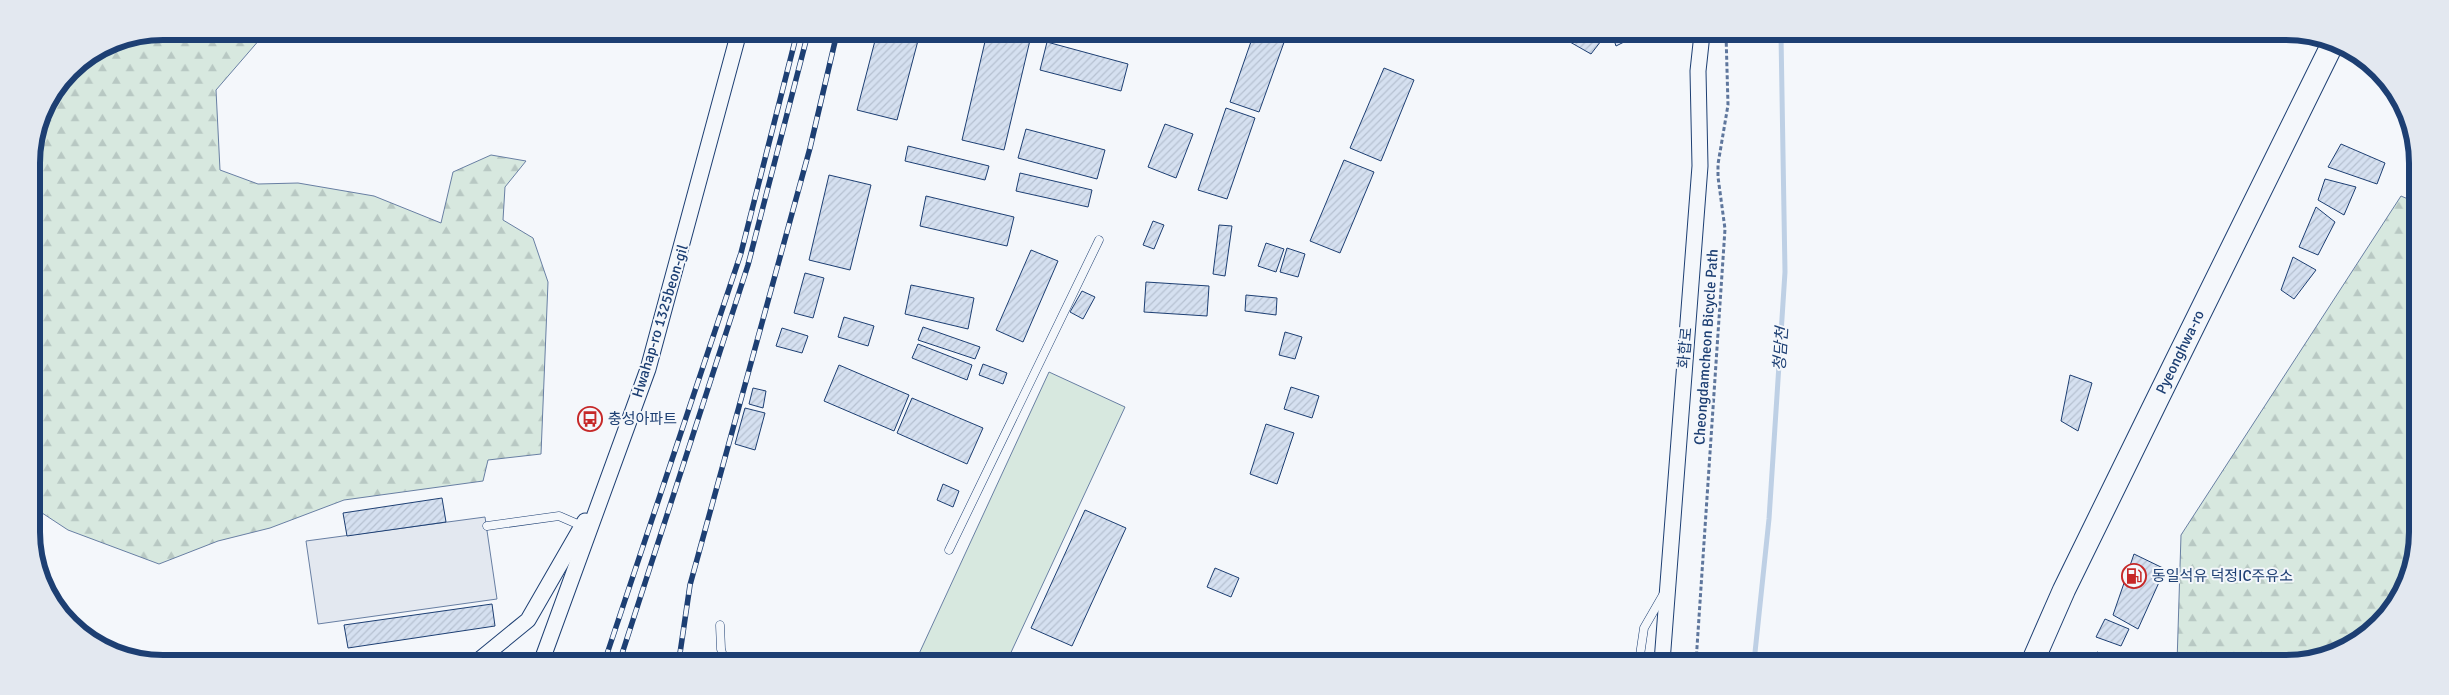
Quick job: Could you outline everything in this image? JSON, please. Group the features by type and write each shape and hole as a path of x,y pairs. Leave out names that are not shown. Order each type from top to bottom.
{"main road":[{"name":"Pyeonghwa-ro","path":"2036,655 2064,590 2330,48"}],"street":[{"name":"Hwahap-ro 1325beon-gil","path":"544,655 648,370 737,40"},
{"name":"화합로","path":"1662,655 1700,166 1698,71 1701,40"},
{"path":"485,655 528,620 608,481"}],"lane":[{"path":"949,550 1099,240"},
{"path":"487,526 559,516 582,526"},
{"path":"1640,655 1644,628 1666,589"},
{"path":"720,625 723,655"}],"path":[{"name":"Cheongdamcheon Bicycle Path","path":"1696,655 1725,229 1718,164 1725,132 1728,105 1726,40"}],"green space":[{"path":"155,40 259,40 216,90 220,170 258,184 298,183 374,196 441,223 453,172 491,155 526,161 505,187 503,220 533,238 548,282 541,454 488,460 483,481 344,500 270,528 218,541 159,564 68,530 40,512 40,155 44,131 56,101 65,88 82,71 116,49 139,42"},
{"path":"2401,196 2409,199 2409,540 2407,556 2393,594 2367,624 2348,639 2310,653 2294,655 2177,655 2181,535"},
{"path":"1049,372 1125,407 1010,655 918,655"}],"shaded area":[{"path":"485,517 497,599 318,624 306,541"}],"building":[{"path":"875,40 918,40 897,120 857,110"},
{"path":"985,40 1030,40 1004,150 962,140"},
{"path":"1252,40 1285,40 1259,112 1230,102"},
{"path":"1566,40 1600,40 1591,54"},
{"path":"1614,40 1628,40 1616,46"},
{"path":"1047,42 1128,64 1121,91 1040,70"},
{"path":"1384,68 1414,80 1381,161 1350,148"},
{"path":"1226,108 1255,118 1227,199 1198,190"},
{"path":"1165,124 1193,134 1176,178 1148,167"},
{"path":"1026,129 1105,150 1097,179 1018,158"},
{"path":"2341,144 2385,163 2377,184 2328,167"},
{"path":"908,146 989,166 985,180 905,161"},
{"path":"1344,160 1374,172 1340,253 1310,241"},
{"path":"1020,173 1092,190 1088,207 1016,191"},
{"path":"829,175 871,185 850,270 809,260"},
{"path":"2325,179 2356,187 2344,215 2318,200"},
{"path":"926,196 1014,217 1007,246 920,226"},
{"path":"2316,207 2335,222 2318,255 2299,247"},
{"path":"1153,221 1164,225 1154,249 1143,245"},
{"path":"1219,225 1232,226 1225,276 1213,274"},
{"path":"1266,243 1284,249 1276,272 1258,266"},
{"path":"1287,248 1305,254 1298,277 1280,272"},
{"path":"1031,250 1058,261 1023,342 996,330"},
{"path":"2293,257 2316,270 2294,299 2281,290"},
{"path":"805,273 824,278 813,318 794,313"},
{"path":"1146,282 1209,286 1207,316 1144,312"},
{"path":"911,285 974,298 968,329 905,314"},
{"path":"1082,291 1095,297 1083,319 1070,312"},
{"path":"1246,295 1277,298 1276,315 1245,311"},
{"path":"844,317 874,326 868,346 838,337"},
{"path":"923,327 980,347 975,359 918,340"},
{"path":"782,328 808,336 802,353 776,346"},
{"path":"1285,332 1302,337 1295,359 1279,355"},
{"path":"918,344 972,365 967,380 912,358"},
{"path":"983,364 1007,373 1003,384 979,375"},
{"path":"839,365 909,395 894,431 824,401"},
{"path":"2070,375 2092,383 2078,431 2061,421"},
{"path":"1291,387 1319,396 1312,418 1284,409"},
{"path":"753,388 766,391 763,408 749,404"},
{"path":"912,398 983,428 967,464 897,433"},
{"path":"745,408 765,413 755,450 735,444"},
{"path":"1266,424 1294,433 1277,484 1250,474"},
{"path":"943,484 959,491 953,507 937,500"},
{"path":"442,498 446,522 347,536 343,513"},
{"path":"1085,510 1126,528 1072,646 1031,628"},
{"path":"2134,554 2165,569 2138,629 2113,615"},
{"path":"1215,568 1239,578 1231,597 1207,587"},
{"path":"492,604 495,626 348,648 344,625"},
{"path":"2105,619 2129,629 2121,646 2096,637"}],"waterway":[{"name":"청담천","path":"1755,655 1769,519 1785,272 1781,40"}],"railway":[{"path":"607,655 741,253 795,40"},
{"path":"622,655 748,265 806,40"},
{"path":"680,655 690,585 810,148 835,40"}],"place":[{"name":"충성아파트","path":"590,419"},
{"name":"동일석유 덕정IC주유소","path":"2134,576"}]}
